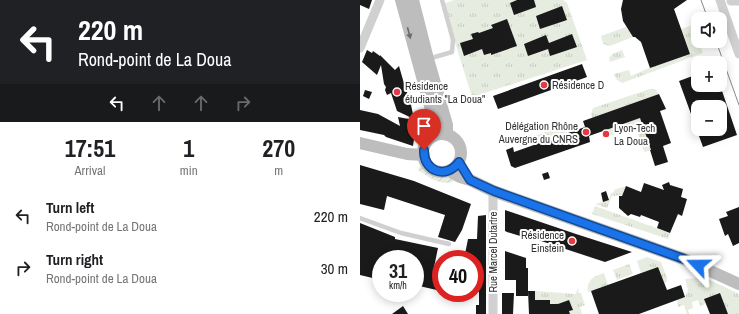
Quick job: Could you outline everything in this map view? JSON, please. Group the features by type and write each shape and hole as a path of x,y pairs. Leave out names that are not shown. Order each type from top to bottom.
{"street":[{"path":"360,48 380,0"},
{"path":"401,0 436,128 434,136 426,144 424,155 428,166 438,172 449,171 459,162 461,157 459,146 456,141 447,135 434,136"},
{"path":"413,0 447,126 447,135"},
{"path":"720,2 739,54"},
{"path":"360,143 407,154 424,155"},
{"path":"459,162 470,180"},
{"path":"449,171 494,191 684,259 739,284"},
{"name":"Rue Marcel Dutartre","path":"493,314 494,191"}],"lane":[{"path":"428,59 452,52 453,40 442,0"},
{"path":"720,2 735,1"},
{"path":"360,218 401,233 449,244"}],"green space":[{"path":"454,0 563,0 567,3 587,60 472,97 443,4"},
{"path":"691,26 691,48 701,48 703,53 691,56 691,57 622,83 616,79 614,74 629,70 631,76 649,68 690,54 681,29"},
{"path":"626,27 633,37 610,46 603,44 601,36"},
{"path":"622,50 625,57 610,62 609,58 612,54"},
{"path":"650,89 655,89 659,94 592,118 591,114 593,108"},
{"path":"640,118 651,150 645,152 643,149 636,127 603,138 601,131"},
{"path":"560,127 568,133 536,144 535,142 521,147 520,141"},
{"path":"420,166 433,175 451,178 454,181 444,183 435,180 418,170"},
{"path":"626,186 622,195 612,196 607,208 595,204 609,200 611,193 614,192 614,190"},
{"path":"595,206 670,233 668,239 592,214"},
{"path":"647,257 661,262 667,282 664,283 658,267 641,273 637,261"},
{"path":"629,264 633,274 617,280 613,270"},
{"path":"604,273 608,285 588,292 588,284 592,279"},
{"path":"697,274 739,294 739,314 728,314 720,293 705,299 705,304 700,306 698,300 692,302 693,308 688,310 689,314 687,314 684,305 678,307 677,299 685,297 688,290 685,279 697,278"},
{"path":"579,289 578,293 581,293 585,305 580,307 582,314 570,314 569,300 561,304 550,304 535,314 535,291 576,294 577,290"}],"building":[{"path":"360,0 372,0 369,9 360,5"},
{"path":"517,0 534,0 536,7 514,15 510,3"},
{"path":"623,0 687,0 674,9 690,54 650,68 641,42 633,37 623,21 621,9"},
{"path":"562,6 567,20 540,29 536,16"},
{"path":"507,19 517,46 491,55 491,53 484,55 482,49 464,56 460,43 473,39 471,34 493,28 491,25"},
{"path":"572,34 577,47 550,56 548,49 528,56 524,44 546,35 549,43"},
{"name":"Résidence étudiants \"La Doua\"","path":"367,50 372,53 373,51 380,55 395,70 399,66 410,100 414,119 397,111 391,93 387,95 381,65 377,75 362,62"},
{"name":"Résidence D","path":"582,64 587,77 498,109 493,96"},
{"path":"691,77 691,92 722,92 725,100 691,100 691,114 679,81"},
{"path":"365,90 372,92 369,99 363,96"},
{"name":"Délégation Rhône Auvergne du CNRS","path":"659,94 666,109 660,111 671,143 663,146 668,162 655,166 640,118 589,136 590,142 515,168 511,166 506,150 513,147 514,152 585,127 583,121"},
{"path":"727,106 737,135 703,147 699,136 727,136"},
{"path":"360,110 378,114 400,126 398,117 414,120 415,133 413,146 384,135 360,130"},
{"path":"360,165 414,181 471,204 462,230 455,242 438,237 445,215 387,196 384,210 360,204"},
{"path":"548,172 550,178 544,180 542,174"},
{"path":"669,182 670,185 683,189 681,197 687,199 682,216 678,214 670,233 657,228 659,222 641,215 640,217 631,214 628,216 619,208 619,196 622,196 626,186 641,192 644,183 664,190 662,185"},
{"path":"606,191 609,200 603,202 601,193"},
{"path":"739,207 739,243 733,246 728,234 725,236 719,219 728,216 726,212"},
{"name":"Résidence Einstein","path":"505,210 632,252 605,262 532,238 530,239 507,232 505,231"},
{"path":"486,215 486,314 476,314 476,305 479,305 479,302 484,302 484,250 466,250 468,239 477,239 478,216"},
{"path":"360,223 395,237 395,239 438,248 438,250 432,250 432,289 424,287 424,250 372,250 372,278 360,275"},
{"path":"505,251 526,258 526,268 528,268 528,296 516,296 516,280 505,280"},
{"path":"658,267 667,290 681,285 685,297 639,314 599,314 591,291"},
{"path":"528,291 535,291 535,300 550,300 550,304 558,304 569,300 573,310 569,311 570,314 529,314"},
{"path":"502,293 514,293 513,314 502,314"},
{"path":"720,293 728,314 710,314 704,299"},
{"path":"403,306 408,314 392,314"}],"tram line":[{"path":"701,0 705,12"},
{"path":"719,48 739,105"}],"place":[{"name":"Résidence D","path":"544,85"},
{"name":"Résidence étudiants \"La Doua\"","path":"397,92"},
{"name":"Délégation Rhône Auvergne du CNRS","path":"586,132"},
{"name":"Lyon-Tech La Doua","path":"606,134"},
{"name":"Résidence Einstein","path":"572,241"}],"route":[{"path":"424,150 425,161 428,166 438,172 449,171 459,162 470,180 494,191 698,265"}]}
